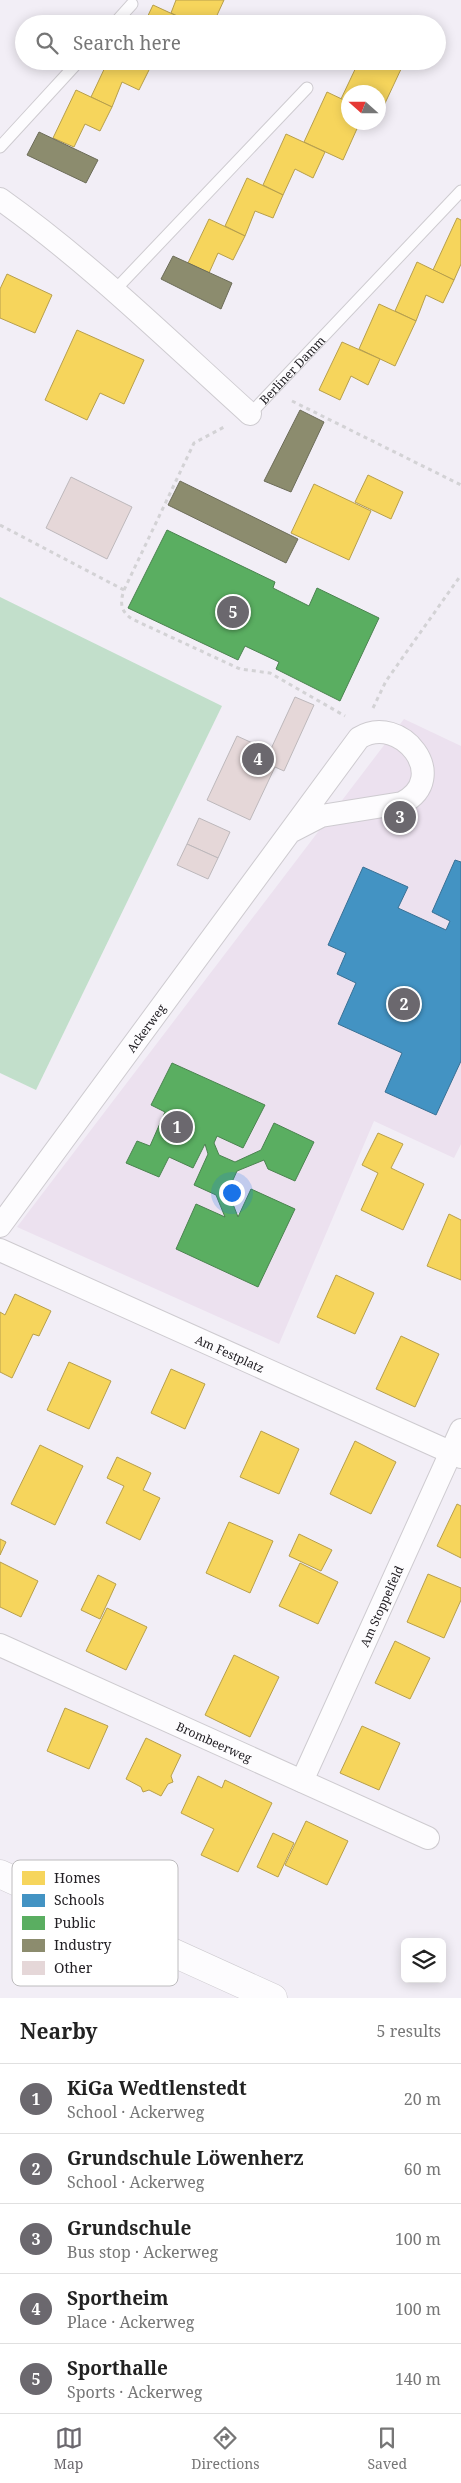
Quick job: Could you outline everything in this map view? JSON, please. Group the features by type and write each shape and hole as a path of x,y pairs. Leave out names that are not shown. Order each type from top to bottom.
{"street":[{"name":"Berliner Damm","path":"0,199 40,228 115,290 250,414"},
{"name":"Ackerweg","path":"0,1226 359,738 366,734 387,734 410,744 422,763 422,777 413,798 402,803 321,816 292,831"},
{"name":"Am Festplatz","path":"0,1250 456,1454"},
{"name":"Am Stoppelfeld","path":"302,1781 456,1454 461,1430"},
{"name":"Brombeerweg","path":"0,1645 428,1838"},
{"path":"0,1874 12,1879"},
{"path":"178,1955 274,1998"}],"lane":[{"path":"122,15 132,4"},
{"path":"0,147 72,70"},
{"path":"115,290 307,88"},
{"name":"Berliner Damm","path":"250,414 461,191"}],"path":[{"path":"359,738 345,715 270,673 240,669 132,619 122,609 120,601 124,590 194,443 250,414 293,400 461,485"},
{"path":"0,525 124,590"},
{"path":"359,738 386,681 461,576"}],"shaded area":[{"path":"404,719 461,746 461,1144 454,1158 374,1121 279,1344 17,1227"}],"green space":[{"path":"0,597 222,706 36,1090 0,1073"}],"building: Homes":[{"path":"176,0 224,0 217,15 175,15 171,13"},
{"path":"153,5 175,15 148,15"},
{"path":"104,70 149,70 139,90 122,82 112,107 91,97"},
{"path":"355,70 401,70 386,101 386,85 348,85"},
{"path":"76,90 112,107 100,131 85,124 74,147 53,138"},
{"path":"327,92 341,99 341,130 356,130 343,160 304,142"},
{"path":"286,134 325,152 313,178 295,169 283,195 263,185"},
{"path":"247,178 283,195 273,218 255,211 245,236 225,226"},
{"path":"457,218 461,220 461,264 454,280 433,270"},
{"path":"209,219 245,236 233,260 218,253 209,273 188,263"},
{"path":"417,262 454,280 443,303 426,295 416,321 395,311"},
{"path":"7,274 52,295 35,333 0,318 0,289"},
{"path":"379,304 416,321 395,366 359,349"},
{"path":"77,330 144,360 124,404 100,393 87,420 45,400"},
{"path":"342,342 380,359 368,385 351,376 340,400 319,390"},
{"path":"368,475 403,492 391,519 355,502"},
{"path":"314,484 371,511 349,560 291,533"},
{"path":"378,1133 403,1144 391,1168 424,1184 403,1230 361,1210 378,1173 362,1165"},
{"path":"449,1214 461,1220 461,1280 427,1266"},
{"path":"336,1275 374,1293 355,1334 317,1317"},
{"path":"15,1294 51,1311 39,1336 33,1334 12,1378 0,1372 0,1312 5,1315"},
{"path":"401,1336 439,1354 415,1407 376,1389"},
{"path":"69,1362 111,1381 89,1429 47,1410"},
{"path":"171,1369 205,1384 185,1429 151,1413"},
{"path":"261,1431 299,1449 279,1494 240,1477"},
{"path":"355,1441 396,1462 371,1514 330,1494"},
{"path":"40,1445 83,1466 55,1525 11,1504"},
{"path":"117,1457 151,1473 143,1490 160,1498 140,1540 106,1523 124,1486 107,1478"},
{"path":"457,1504 461,1506 461,1558 437,1546"},
{"path":"229,1522 273,1541 250,1593 206,1573"},
{"path":"299,1534 332,1550 321,1571 289,1556"},
{"path":"0,1539 6,1542 0,1555"},
{"path":"0,1562 38,1581 21,1617 0,1607"},
{"path":"300,1563 338,1582 318,1624 279,1606"},
{"path":"428,1574 461,1588 461,1600 444,1638 407,1622"},
{"path":"98,1575 116,1584 100,1619 81,1610"},
{"path":"107,1608 147,1627 126,1670 86,1651"},
{"path":"395,1641 430,1658 410,1699 375,1683"},
{"path":"234,1655 279,1677 250,1737 205,1715"},
{"path":"65,1708 108,1726 89,1769 47,1751"},
{"path":"362,1726 400,1743 379,1790 340,1773"},
{"path":"146,1738 181,1755 171,1776 173,1782 168,1784 161,1796 149,1790 143,1792 141,1787 126,1779"},
{"path":"198,1776 222,1788 225,1780 272,1803 238,1872 201,1855 214,1829 181,1813"},
{"path":"306,1821 348,1841 327,1885 285,1865"},
{"path":"273,1833 294,1843 278,1877 257,1867"}],"building: Schools":[{"path":"455,860 461,862 461,1061 436,1115 385,1092 402,1053 338,1024 356,983 337,974 346,953 328,945 363,867 408,887 398,908 446,930 450,921 432,912"}],"building: Public":[{"path":"167,530 275,582 273,588 309,606 317,588 379,618 340,701 276,669 279,662 245,646 238,660 128,608"},
{"path":"172,1063 265,1105 243,1148 217,1136 214,1143 219,1155 235,1162 261,1150 274,1123 314,1142 295,1181 268,1169 264,1160 237,1171 228,1191 238,1217 251,1189 295,1209 258,1287 176,1249 196,1204 225,1217 216,1195 194,1185 208,1154 205,1144 193,1168 169,1157 159,1177 126,1163 137,1141 150,1146 165,1112 151,1105"}],"building: Industry":[{"path":"39,132 98,160 86,183 27,155"},
{"path":"173,256 232,283 221,309 161,279"},
{"path":"300,410 324,422 291,492 264,481"},
{"path":"180,481 298,539 286,563 168,505"}],"building: Other":[{"path":"71,477 132,507 107,559 46,528"},
{"path":"295,697 314,705 284,771 275,767 250,820 207,800 237,736 270,751"},
{"path":"199,818 230,832 218,858 187,844"},
{"path":"187,844 218,858 208,879 177,865"}],"place":[{"name":"Sporthalle","path":"233,612"},
{"name":"Sportheim","path":"258,759"},
{"name":"Grundschule","path":"400,817"},
{"name":"Grundschule Löwenherz","path":"404,1004"},
{"name":"KiGa Wedtlenstedt","path":"177,1127"}]}
